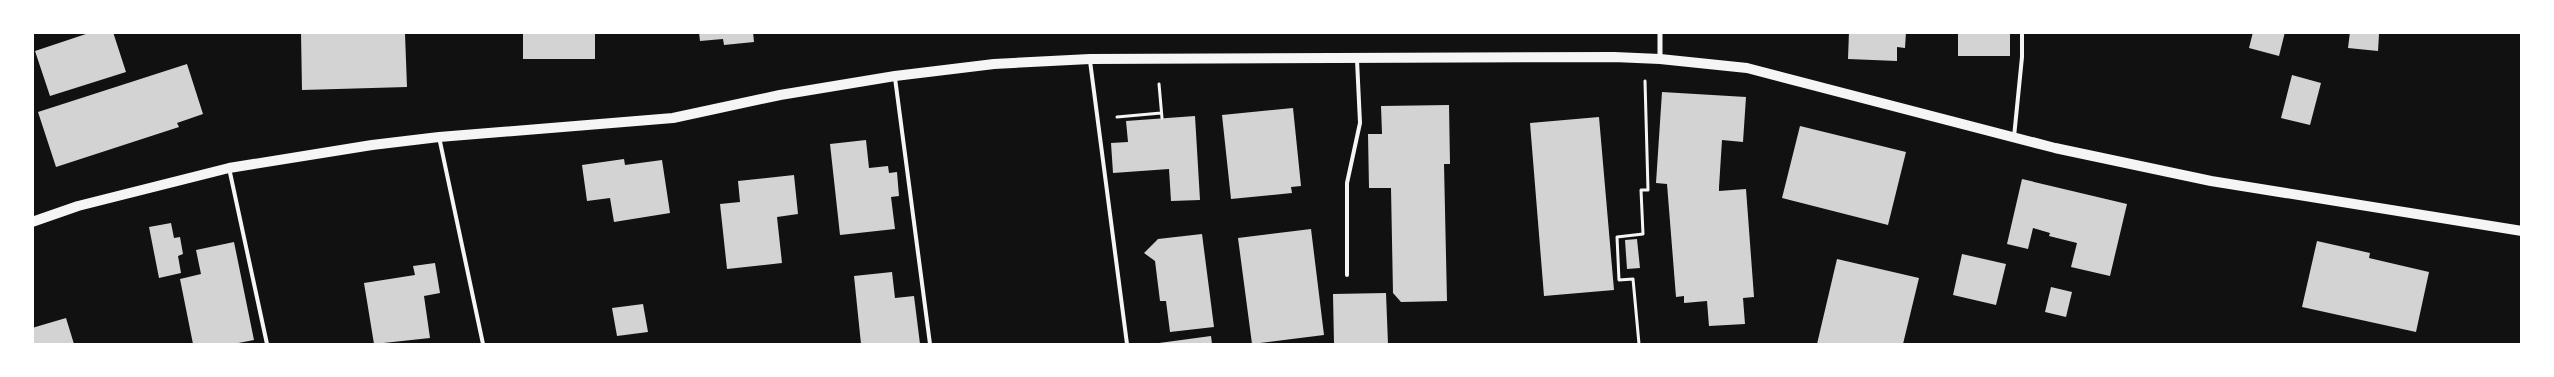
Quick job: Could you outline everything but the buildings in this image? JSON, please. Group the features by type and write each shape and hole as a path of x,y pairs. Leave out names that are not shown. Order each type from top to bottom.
{"main road":[{"path":"32,222 78,206 229,168 372,145 673,118 780,95 895,76 994,64 1090,59 1660,59 1747,68 2014,137 2212,181 2522,231"}],"street":[{"path":"1660,32 1660,59"}],"lane":[{"path":"2014,137 2022,57 2022,32"},
{"path":"1347,275 1347,183 1360,122 1357,58"},
{"path":"1090,59 1127,344"},
{"path":"895,76 930,344"},
{"path":"439,138 483,344"},
{"path":"229,168 267,344"}],"path":[{"path":"1159,79 1162,118"},
{"path":"1639,344 1633,279 1619,280 1617,237 1643,234 1640,190 1648,190 1645,81"},
{"path":"1098,119 1161,113"}]}
